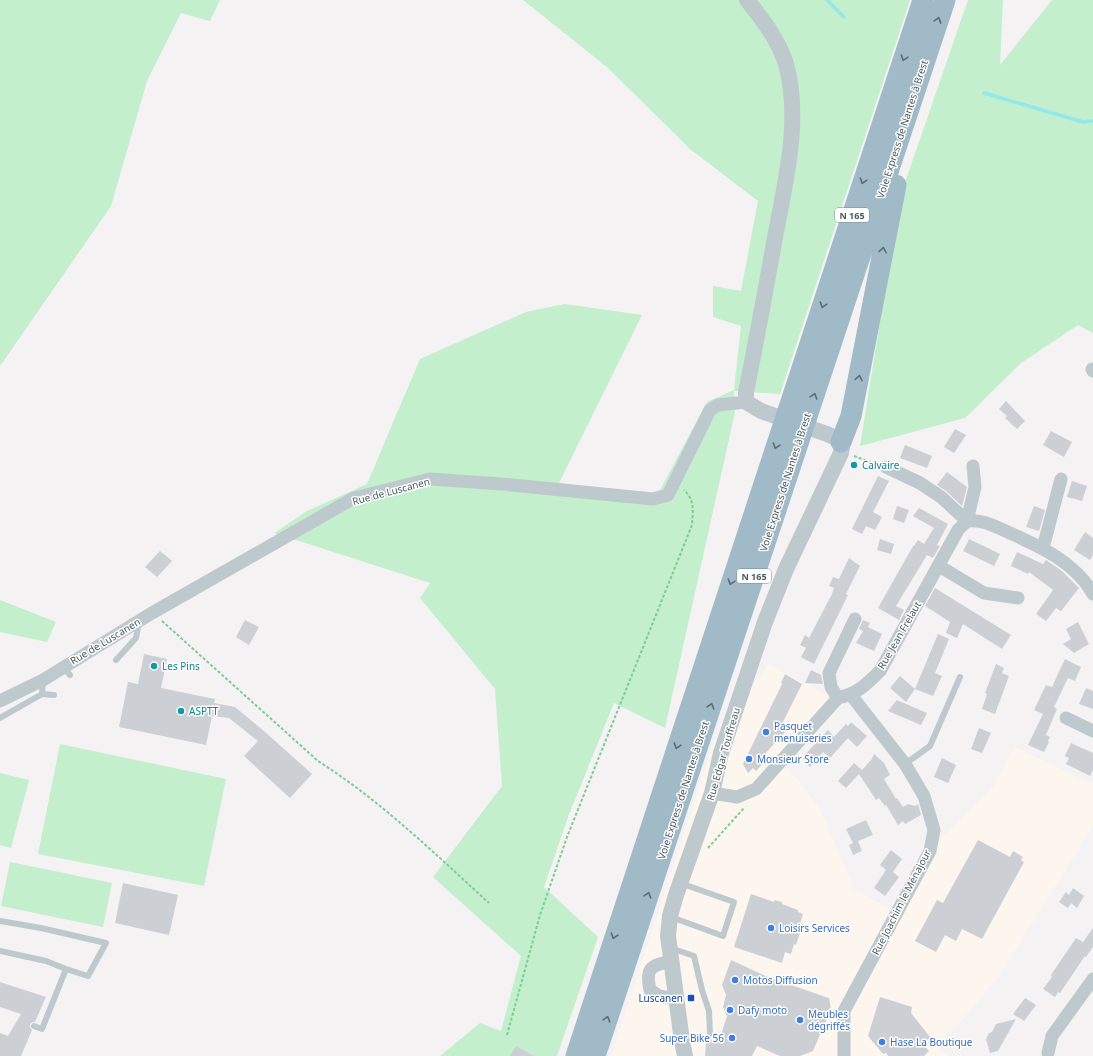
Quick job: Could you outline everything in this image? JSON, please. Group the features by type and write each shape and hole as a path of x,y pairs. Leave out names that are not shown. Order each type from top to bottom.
{"highway":[{"name":"Voie Express de Nantes à Brest","path":"576,1056 923,0"},
{"name":"Voie Express de Nantes à Brest","path":"595,1056 945,0"},
{"path":"837,442 851,416 897,179 914,121 913,97"}],"street":[{"path":"747,0 777,40 785,63 790,85 792,128 788,170 746,392 746,402 760,411 837,442"},
{"name":"Rue de Luscanen","path":"0,701 42,680 66,671 152,612 354,498 430,479 502,484 654,499 668,495 710,410 718,405 746,402"},
{"name":"Rue Edgar Touffreau","path":"686,1056 670,954 668,936 670,916 680,883 712,794 721,753 765,622 837,442"},
{"name":"Rue Jean Frelaut","path":"838,698 851,695 865,686 880,671 958,530 967,521 975,487 974,466"},
{"path":"886,467 920,483 931,490 941,497 967,521 976,520 990,524 1043,548 1073,570 1091,586"},
{"path":"1043,548 1061,479"},
{"path":"939,566 984,593 1018,598"},
{"path":"712,794 737,797 756,789 838,698 831,687 829,673 854,619"},
{"name":"Rue Joachim le Ménajour","path":"844,1056 844,1011 930,851 934,830 924,796 905,764 851,695"},
{"path":"1066,718 1093,731"},
{"path":"670,954 654,965 649,971 649,983 650,990 659,996 676,999"},
{"path":"1048,1053 1052,1036 1093,979"}],"lane":[{"path":"116,660 136,638 140,620"},
{"path":"905,764 930,746 960,677"},
{"path":"42,680 42,694"},
{"path":"0,718 42,694 54,695"},
{"path":"670,916 724,936 734,902 680,883"},
{"path":"0,921 41,928 106,943 88,976 46,961 0,951"},
{"path":"670,954 694,956 709,1011 710,1034"},
{"path":"34,1026 42,1029 66,969"}],"path":[{"path":"837,442 850,455 886,467"},
{"path":"507,1035 540,915 566,837 692,525 693,505 690,496 675,480"},
{"path":"152,612 318,761 342,776 378,803 489,903"},
{"path":"707,848 747,805 756,789"}],"shaded area":[{"path":"768,664 820,691 839,708 786,766 819,807 855,890 893,910 926,845 946,834 992,788 1015,747 1093,784 1093,826 999,976 962,1020 936,1047 948,1056 611,1056 714,742"}],"green space":[{"path":"0,0 220,0 210,21 181,13 147,81 111,206 0,366"},
{"path":"523,0 910,0 780,394 734,391 735,412 665,728 614,703 568,817 544,887 598,937 557,1056 440,1056 480,1023 501,1031 521,956 433,877 502,786 495,689 420,598 430,583 274,533 307,511 367,484 420,359 526,312 565,304 642,315 559,483 648,494 660,490 707,402 734,390 741,326 713,317 713,286 741,291 758,201 690,149 607,67"},
{"path":"968,0 1003,0 1000,65 1052,0 1093,0 1093,333 1078,325 1021,363 965,418 860,446 900,197"},
{"path":"0,600 56,622 47,642 0,632"},
{"path":"60,744 226,779 204,886 38,854"},
{"path":"0,773 29,780 11,848 0,845"},
{"path":"10,862 112,883 103,927 1,906"}],"building":[{"path":"1006,401 1025,421 1017,429 1005,418 1007,416 999,409"},
{"path":"955,429 966,435 954,453 944,447"},
{"path":"1051,431 1072,442 1064,457 1043,445"},
{"path":"905,445 932,456 927,468 900,458"},
{"path":"947,472 967,487 962,506 937,485"},
{"path":"878,476 889,481 873,512 882,517 875,530 866,526 862,534 852,529"},
{"path":"1072,481 1087,486 1082,501 1067,497"},
{"path":"897,506 909,510 904,523 893,519"},
{"path":"1034,506 1045,510 1039,531 1026,527"},
{"path":"919,508 948,524 937,545 940,546 933,558 927,555 896,606 904,610 899,620 878,608 913,546 918,540 924,544 934,528 913,516"},
{"path":"1085,532 1093,538 1093,555 1090,560 1074,550"},
{"path":"880,539 894,544 891,554 877,550"},
{"path":"969,539 1000,554 994,566 963,551"},
{"path":"160,551 172,561 157,577 145,567"},
{"path":"1017,552 1043,564 1046,560 1062,571 1079,588 1061,611 1056,608 1046,621 1036,614 1053,590 1029,572 1028,574 1011,566"},
{"path":"849,558 860,566 846,594 848,595 814,664 801,657 806,648 800,645 805,635 809,638 832,594 834,588 829,586 833,577 839,579"},
{"path":"935,588 1011,635 1002,649 963,624 957,638 946,633 950,622 925,606"},
{"path":"245,620 259,627 249,645 236,637"},
{"path":"863,620 870,623 868,627 882,634 874,651 856,643 863,631 859,629"},
{"path":"1078,622 1089,644 1074,653 1063,644 1071,639 1066,629"},
{"path":"938,634 949,639 935,673 942,676 933,696 915,689"},
{"name":"ASPTT","path":"144,654 167,659 161,688 215,699 214,703 235,707 312,774 290,798 244,756 258,741 229,718 212,716 206,745 119,727 128,682 138,684"},
{"path":"1065,659 1081,667 1075,681 1068,678 1054,707 1057,709 1046,735 1050,737 1044,752 1028,745 1043,714 1034,710 1046,685 1052,687"},
{"path":"996,664 1004,668 1002,673 1009,676 995,714 982,709 987,694 985,693"},
{"path":"811,670 821,675 823,684 805,683"},
{"path":"785,674 802,684 780,728 786,731 762,757 766,760 756,771 753,768 748,773 743,764 782,684 781,683"},
{"path":"900,676 915,689 906,702 890,688"},
{"path":"1086,688 1093,691 1093,709 1079,704"},
{"path":"897,700 927,713 921,725 888,711"},
{"path":"851,722 867,736 857,747 848,738 830,758 823,752 810,767 802,758 828,730 834,737 846,724 848,726"},
{"path":"979,728 991,733 982,753 971,749"},
{"path":"1071,743 1093,753 1093,770 1090,776 1066,764 1069,758 1065,756"},
{"path":"874,754 884,763 890,775 884,779 896,799 897,798 903,807 908,804 915,806 918,804 921,815 905,824 903,821 898,825 886,805 885,806 879,798 876,800 859,774 846,788 838,781 854,763 862,770 872,759"},
{"path":"942,758 956,765 948,783 934,777"},
{"path":"866,820 873,835 858,841 862,851 853,855 849,845 853,843 846,829"},
{"path":"978,840 1010,857 1013,851 1023,857 1021,860 1024,862 982,939 962,929 956,941 945,935 936,952 915,941 937,900 943,903"},
{"path":"891,850 902,859 893,872 899,877 885,896 874,888 886,870 880,865"},
{"path":"123,883 178,895 169,935 115,923"},
{"path":"1073,888 1084,896 1077,908 1071,903 1068,908 1059,902 1066,892 1069,895"},
{"name":"Loisirs Services","path":"751,894 774,902 774,900 782,902 782,904 798,910 798,912 803,914 800,923 803,924 796,945 794,944 791,954 785,952 782,963 734,947"},
{"path":"1093,928 1093,947 1086,957 1085,956 1060,993 1058,992 1055,997 1043,989 1076,938 1083,942"},
{"path":"731,960 770,978 829,998 831,1009 813,1051 800,1056 780,1056 757,1046 752,1056 705,1056 706,1041 709,1039 719,1041 727,1016 723,1007 726,995 722,985"},
{"path":"0,982 46,997 35,1022 30,1024 32,1030 21,1056 0,1056 0,1033 8,1036 21,1014 0,1007"},
{"path":"880,997 912,1007 911,1013 930,1037 923,1044 929,1051 924,1056 888,1056 886,1053 883,1054 868,1036"},
{"path":"1025,998 1036,1005 1024,1021 1013,1014"},
{"path":"1016,1019 998,1051 990,1053 986,1039 989,1033 992,1032 996,1024"},
{"path":"516,1046 534,1056 510,1056"}],"waterway":[{"path":"827,0 844,17"},
{"path":"984,93 1083,122 1093,121"}],"place":[{"name":"Calvaire","path":"854,465"},
{"name":"Les Pins","path":"154,666"},
{"name":"ASPTT","path":"181,711"},
{"name":"Pasquet menuiseries","path":"766,732"},
{"name":"Monsieur Store","path":"749,759"},
{"name":"Loisirs Services","path":"771,928"},
{"name":"Motos Diffusion","path":"735,980"},
{"name":"Luscanen","path":"691,998"},
{"name":"Dafy moto","path":"730,1010"},
{"name":"Meubles dégriffés","path":"800,1020"},
{"name":"Super Bike 56","path":"732,1038"},
{"name":"Hase La Boutique","path":"882,1042"}]}
